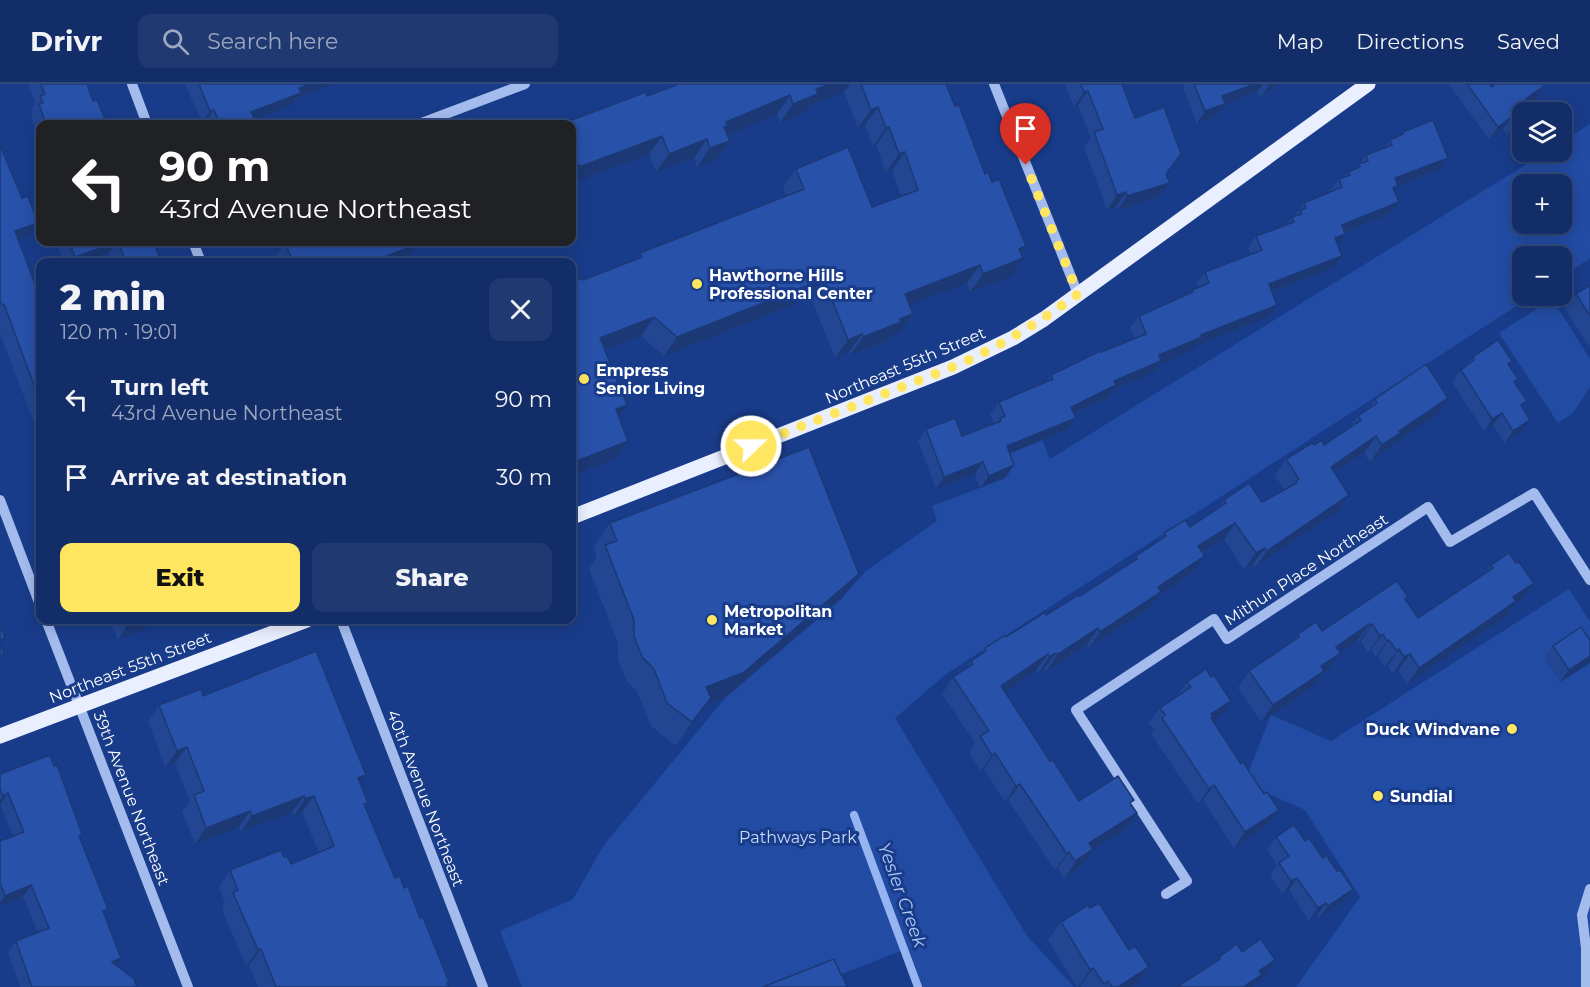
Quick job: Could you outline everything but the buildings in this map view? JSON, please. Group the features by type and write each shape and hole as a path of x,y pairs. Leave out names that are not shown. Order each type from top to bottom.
{"main road":[{"name":"Northeast 55th Street","path":"576,515 953,367 1012,338 1044,319 1368,84"},
{"name":"Northeast 55th Street","path":"0,736 296,624"}],"street":[{"path":"132,84 146,120"},
{"path":"430,120 525,84"},
{"path":"994,84 1078,294"},
{"name":"Mithun Place Northeast","path":"1166,894 1187,881 1076,710 1214,619 1227,639 1428,507 1450,542 1534,493 1590,580"},
{"path":"0,500 36,594"},
{"name":"39th Avenue Northeast","path":"48,624 188,987"},
{"name":"40th Avenue Northeast","path":"343,624 483,987"},
{"path":"1586,987 1586,948 1582,915 1590,889"}],"green space":[{"name":"Pathways Park","path":"1590,124 1590,258 1572,270 1572,246 1512,246 1512,306 1516,306 946,674 895,718 1027,936 1074,987 917,987 903,950 808,987 522,987 500,931 573,899 604,845 726,697 842,598 866,571 937,521 932,506 1006,478 998,457 1042,440 1050,459 1530,162 1572,162 1572,136"},
{"path":"1541,306 1556,306 1590,359 1590,387 1573,413 1558,423 1499,333"},
{"path":"1569,589 1590,622 1590,987 1296,987 1360,897 1305,810 1244,783 1271,715 1331,741"}],"waterway":[{"name":"Yesler Creek","path":"854,815 918,987"}],"place":[{"name":"Hawthorne Hills Professional Center","path":"697,284"},
{"name":"Empress Senior Living","path":"584,379"},
{"name":"Metropolitan Market","path":"712,620"},
{"name":"Duck Windvane","path":"1512,729"},
{"name":"Sundial","path":"1378,796"}],"route":[{"path":"751,446 979,356 1044,319 1078,294 1026,165"}]}
